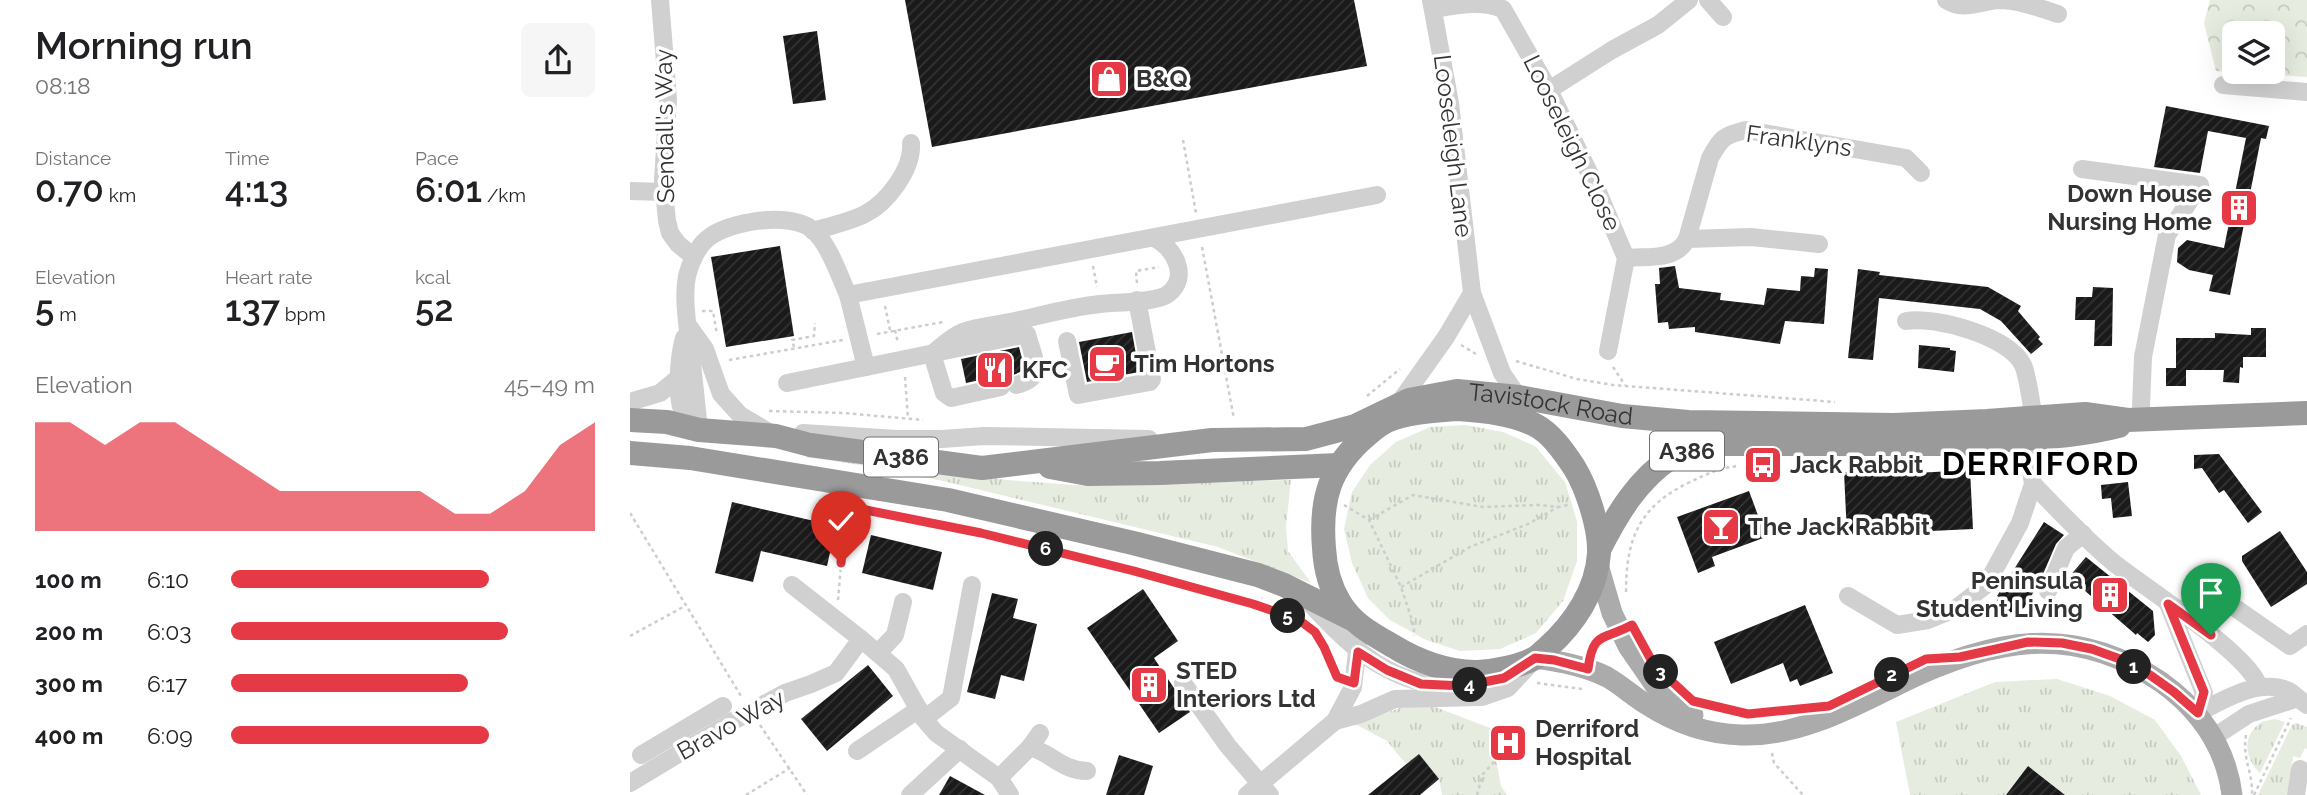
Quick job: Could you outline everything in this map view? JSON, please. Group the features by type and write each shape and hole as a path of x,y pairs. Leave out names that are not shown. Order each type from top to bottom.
{"highway":[{"name":"Tavistock Road","path":"630,420 667,422 699,430 776,436 810,445 982,468 1212,440 1307,439 1393,413 1409,400 1457,391 1519,397 1622,416 1688,422 2030,429 2118,427 2136,419 2307,413"},
{"path":"1534,671 1476,672 1450,669 1415,659 1355,622 1338,601 1324,558 1322,519 1325,498 1339,465 1349,451 1393,413 1411,414 1457,409 1508,415 1536,425 1552,439 1580,477 1594,518 1599,557"},
{"name":"Tavistock Road","path":"1534,671 1577,616 1613,522 1645,479 1673,457 1708,444 1966,444 2004,439 2030,429"},
{"path":"690,458 699,430"},
{"name":"A386","path":"699,430 716,448 831,492"},
{"name":"A386","path":"630,453 690,458 831,492 948,500 1133,543 1258,575 1355,622"},
{"name":"Tavistock Road","path":"1026,464 1088,474 1339,465"}],"main road":[{"path":"1599,557 1620,631 1659,691 1672,704 1701,720 1717,725 1768,732"},
{"path":"1534,671 1554,660 1588,669 1619,684 1661,714 1696,728 1743,735 1800,727 1834,716 1931,669 1965,656 2028,642 2062,643 2092,649 2120,659 2150,675 2198,713 2214,737 2231,782 2232,795"}],"street":[{"name":"Sendall's Way","path":"660,0 668,99 664,192 670,233 678,244 694,257"},
{"path":"1549,90 1658,25 1689,0"},
{"path":"1708,0 1723,17"},
{"path":"1946,0 1966,6 1998,0 2037,4 2058,14"},
{"name":"Looseleigh Close","path":"1433,4 1483,2 1503,9 1549,90 1595,185 1626,258 1608,351"},
{"name":"Looseleigh Lane","path":"1433,4 1450,103 1472,293 1502,373 1536,425"},
{"path":"2223,85 2307,92"},
{"name":"Franklyns","path":"1687,239 1710,158 1727,134 1746,130 1906,158 1921,173"},
{"path":"813,231 867,213 888,195 903,173 911,143"},
{"path":"2082,169 2200,185 2167,235 2143,357 2141,407 2136,419"},
{"path":"630,191 664,192"},
{"path":"848,295 1377,195"},
{"path":"699,430 688,325 687,276 694,257 707,239 719,231 742,224 792,220 805,224 813,231 821,239 848,295 866,367"},
{"path":"1626,258 1670,255 1682,248 1687,239 1751,237 1819,244"},
{"path":"932,354 960,333 1136,296 1156,298 1168,294 1179,275 1177,262 1171,249 1154,238"},
{"path":"1393,413 1446,337 1472,293"},
{"path":"1067,341 1078,395 1150,382 1152,379 1136,296"},
{"path":"1848,596 1897,625 1928,620 1955,610 1986,585 2020,523 2034,484 2022,364 1998,340 1950,325 1906,321"},
{"path":"630,402 660,393 677,379 680,374 679,353 688,325"},
{"path":"688,325 705,349 721,394 740,415 776,436"},
{"path":"787,383 1027,334 1036,370 1033,378 1027,382 951,398 944,393 932,354"},
{"path":"677,379 683,413 699,430"},
{"name":"Tavistock Road","path":"776,436 786,432 897,439 984,436 999,450 1026,464"},
{"path":"984,436 1212,440"},
{"path":"2034,484 2111,561 2211,635 2246,667 2258,680 2259,687"},
{"path":"2048,591 2066,548 2083,534"},
{"path":"857,751 951,698 972,585"},
{"path":"792,586 896,669 936,733 999,778 1010,795"},
{"path":"1293,590 1358,652 1387,670 1421,684 1464,686 1534,671"},
{"path":"2174,607 2211,591 2290,646 2307,634"},
{"path":"878,653 895,635 903,602"},
{"path":"2174,607 2204,692 2198,713"},
{"path":"1183,683 1259,791 1335,721 1354,683 1358,652 1355,622"},
{"name":"Bravo Way","path":"630,783 728,714 751,712 785,692 836,673 861,639"},
{"path":"1335,721 1361,714 1395,699 1482,697 1508,688 1534,671"},
{"path":"2198,713 2259,687 2288,691 2301,707"},
{"path":"2214,737 2249,714 2301,707"},
{"path":"641,755 728,714"},
{"path":"999,778 1035,740 1041,750 1072,771 1087,771"},
{"path":"910,795 960,749"},
{"path":"2295,795 2300,769 2307,773"}],"path":[{"path":"1183,141 1237,440"},
{"path":"1136,296 1136,271 1160,266"},
{"path":"1094,272 1096,283"},
{"path":"886,312 890,331"},
{"path":"794,348 792,340 814,336 815,323"},
{"path":"722,361 858,337"},
{"path":"1608,351 1609,360 1626,387"},
{"path":"1365,397 1403,367"},
{"path":"1544,370 1577,379 1626,387 1839,402"},
{"path":"844,413 923,420"},
{"path":"1626,593 1626,566 1640,521 1667,493 1680,487"},
{"path":"831,492 846,506 981,533 1134,571 1253,604 1299,620 1307,626"},
{"path":"1401,587 1470,547 1528,524 1558,507 1483,507 1413,495 1369,520 1401,587 1414,626"},
{"path":"836,620 846,506"},
{"path":"630,513 631,519 751,712 807,795"},
{"path":"1253,604 1293,590"},
{"path":"630,636 685,606"},
{"path":"1534,671 1587,689 1590,650 1595,641 1620,631"},
{"path":"1315,632 1337,677 1354,683"},
{"path":"1704,704 1748,714 1789,710"},
{"path":"2253,795 2291,718 2301,707"},
{"path":"2283,716 2291,718"},
{"path":"2252,727 2246,734 2244,751 2253,782 2253,795"},
{"path":"1768,732 1774,763 1803,795"},
{"path":"1477,795 1483,774 1496,760"},
{"path":"747,795 790,768"}],"green space":[{"path":"2210,0 2307,0 2307,77 2285,76 2285,21 2222,21 2222,71 2216,71 2204,23"},
{"path":"1466,425 1503,432 1535,446 1565,482 1577,521 1577,561 1563,601 1536,633 1500,649 1460,651 1426,640 1390,620 1368,598 1352,563 1344,529 1352,492 1370,465 1396,442 1430,427"},
{"path":"807,450 1007,480 1075,485 1291,480 1286,526 1288,551 1311,583 1218,547 943,481 806,457"},
{"path":"2057,679 2110,696 2155,720 2181,756 2201,795 2065,795 2028,766 2006,795 1910,795 1896,722 1995,682"},
{"path":"1430,705 1490,728 1501,786 1507,795 1442,795 1439,779 1419,755 1406,764 1387,741 1355,724 1400,708"},
{"path":"2275,719 2285,722 2260,773 2251,762 2248,742 2259,724"},
{"path":"2296,723 2307,727 2307,749 2305,748 2300,758 2293,756 2287,795 2258,795 2292,725"}],"building":[{"name":"B&Q","path":"905,0 1354,0 1367,66 932,147"},
{"path":"817,31 826,100 793,104 783,36"},
{"name":"Down House Nursing Home","path":"2166,106 2269,126 2266,139 2261,138 2230,295 2209,291 2213,275 2189,270 2177,262 2178,248 2187,240 2224,248 2246,138 2208,131 2200,173 2154,167"},
{"path":"780,246 794,336 726,347 711,257"},
{"path":"1675,266 1679,288 1721,293 1720,300 1764,305 1767,288 1800,291 1801,276 1814,277 1815,268 1828,269 1824,324 1785,321 1780,344 1695,332 1695,327 1669,329 1668,322 1658,323 1655,284 1660,284 1659,268"},
{"path":"1858,269 1880,272 1879,275 1988,287 2021,306 2018,311 2043,344 2031,354 2001,321 1980,309 1879,298 1873,360 1848,358"},
{"path":"2093,287 2113,288 2112,346 2094,346 2095,320 2075,320 2076,297 2092,297"},
{"path":"2251,328 2266,328 2266,357 2243,357 2239,383 2223,382 2224,370 2186,370 2186,386 2166,386 2166,368 2176,368 2176,338 2215,338 2215,333 2251,335"},
{"name":"Tim Hortons","path":"1132,332 1139,372 1087,382 1079,342"},
{"path":"1919,345 1956,351 1954,372 1918,368"},
{"name":"KFC","path":"1019,347 1024,366 1020,372 1007,378 999,376 966,383 961,359"},
{"path":"2219,454 2262,512 2248,523 2224,490 2219,493 2202,468 2194,469 2194,455"},
{"path":"1898,469 1898,474 1970,470 1973,529 1847,535 1844,472"},
{"path":"2128,482 2132,516 2113,518 2111,498 2102,499 2101,485"},
{"name":"The Jack Rabbit","path":"1749,491 1766,537 1712,557 1715,566 1698,573 1677,517"},
{"path":"732,502 836,526 827,566 761,551 753,582 715,573"},
{"path":"2044,522 2064,535 2056,544 2040,581 2024,608 2000,616 1992,609 1999,597 1997,596"},
{"path":"2280,531 2307,572 2307,584 2271,607 2242,561 2242,556"},
{"path":"871,535 942,552 933,590 862,573"},
{"name":"Peninsula Student Living","path":"2086,557 2153,611 2155,635 2148,642 2137,633 2136,635 2069,577"},
{"name":"STED Interiors Ltd","path":"1143,589 1178,641 1154,658 1190,712 1159,733 1087,628"},
{"path":"992,593 1018,599 1013,618 1037,624 1024,681 1001,675 995,699 967,692"},
{"path":"1805,605 1833,673 1800,686 1797,679 1790,682 1783,663 1731,684 1714,642"},
{"path":"868,665 893,696 827,751 801,719"},
{"path":"1419,754 1439,779 1420,795 1368,795"},
{"path":"1119,755 1153,766 1144,795 1106,795"},
{"path":"2028,766 2065,795 2006,795"},
{"path":"950,776 985,795 939,795"}],"place":[{"name":"B&Q","path":"1109,79"},
{"name":"Down House Nursing Home","path":"2239,208"},
{"name":"Tim Hortons","path":"1107,364"},
{"name":"KFC","path":"995,370"},
{"name":"Jack Rabbit","path":"1763,465"},
{"name":"The Jack Rabbit","path":"1721,527"},
{"name":"Peninsula Student Living","path":"2110,595"},
{"name":"STED Interiors Ltd","path":"1149,685"},
{"name":"Derriford Hospital","path":"1508,743"}],"district":[{"name":"DERRIFORD","path":"2041,464"}],"route":[{"path":"841,563 846,506 981,533 1134,571 1253,604 1299,620 1315,632 1337,677 1354,683 1358,652 1387,670 1421,684 1464,686 1504,678 1535,658 1588,669 1590,650 1595,641 1632,625 1654,665 1693,701 1748,714 1829,706 1926,659 1960,657 2028,642 2062,643 2092,649 2120,659 2150,675 2198,713 2204,692 2168,604 2211,635"}]}
